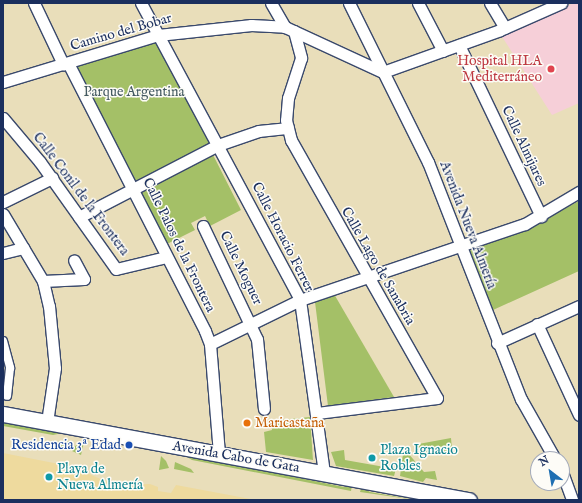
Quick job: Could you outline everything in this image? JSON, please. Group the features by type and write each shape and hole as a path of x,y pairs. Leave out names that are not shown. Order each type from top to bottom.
{"main road":[{"name":"Avenida Cabo de Gata","path":"3,414 324,472 469,500"}],"street":[{"name":"Calle Palos de la Frontera","path":"34,3 65,64 135,189 166,256 210,344 219,454"},
{"name":"Calle Horacio Ferrer","path":"141,3 300,300 317,413 324,472"},
{"name":"Calle Lago de Sanabria","path":"271,3 289,29 301,58 288,98 288,128 304,166 437,398 317,413"},
{"name":"Avenida Nueva Almería","path":"350,3 428,162 497,343 521,398 551,451"},
{"path":"418,3 443,51"},
{"path":"490,3 505,28"},
{"path":"383,72 505,28 561,3"},
{"name":"Camino del Bobar","path":"3,82 158,35 237,26 289,29 383,72"},
{"name":"Calle Almijares","path":"459,45 541,216"},
{"name":"Calle Conil de la Frontera","path":"3,118 52,178 116,269 166,256"},
{"path":"80,217 218,145 259,131 288,128"},
{"path":"3,202 52,178"},
{"path":"210,344 300,300 368,276 460,247 541,216 579,192"},
{"path":"3,214 43,282 55,368 47,422"},
{"name":"Calle Moguer","path":"203,226 251,323 257,339 264,409"},
{"path":"3,253 23,248"},
{"path":"43,282 84,279 74,260"},
{"path":"497,343 579,306"},
{"path":"537,324 579,415"},
{"path":"3,341 10,368 7,396"},
{"path":"570,485 579,495"},
{"path":"570,485 572,500"}],"shaded area":[{"name":"Hospital HLA Mediterráneo","path":"574,3 579,3 579,103 552,115 501,35"}],"green space":[{"name":"Parque Argentina","path":"154,41 160,44 211,143 208,145 241,210 210,226 205,216 191,223 195,230 167,244 73,65"},
{"path":"579,201 579,271 493,310 470,250 533,226"},
{"path":"334,294 394,397 328,406 315,302"},
{"path":"310,417 313,460 266,452 264,432 272,430 271,421"},
{"path":"3,420 67,432 53,435 3,426"},
{"path":"451,438 452,450 449,451 429,454 413,445"},
{"path":"73,441 67,450 43,445 49,442"},
{"path":"84,442 81,455 72,451 75,446"},
{"path":"344,450 345,460 396,469 394,476 336,466 331,452"},
{"path":"408,453 424,472 435,471 437,480 426,478 423,482 400,476 403,454"},
{"path":"182,454 344,487 352,485 351,491 192,460"},
{"path":"161,456 166,461 169,468 159,470"},
{"path":"175,462 191,469 194,473 174,469"},
{"path":"362,486 370,492 416,500 360,492"}],"sand":[{"name":"Playa de Nueva Almería","path":"3,453 59,464 61,473 84,472 115,485 150,484 158,487 158,491 171,493 176,485 256,500 3,500"}],"place":[{"name":"Hospital HLA Mediterráneo","path":"551,69"},
{"name":"Maricastaña","path":"247,423"},
{"name":"Residencia 3ª Edad","path":"129,445"},
{"name":"Plaza Ignacio Robles","path":"372,458"},
{"name":"Playa de Nueva Almería","path":"49,477"}]}
